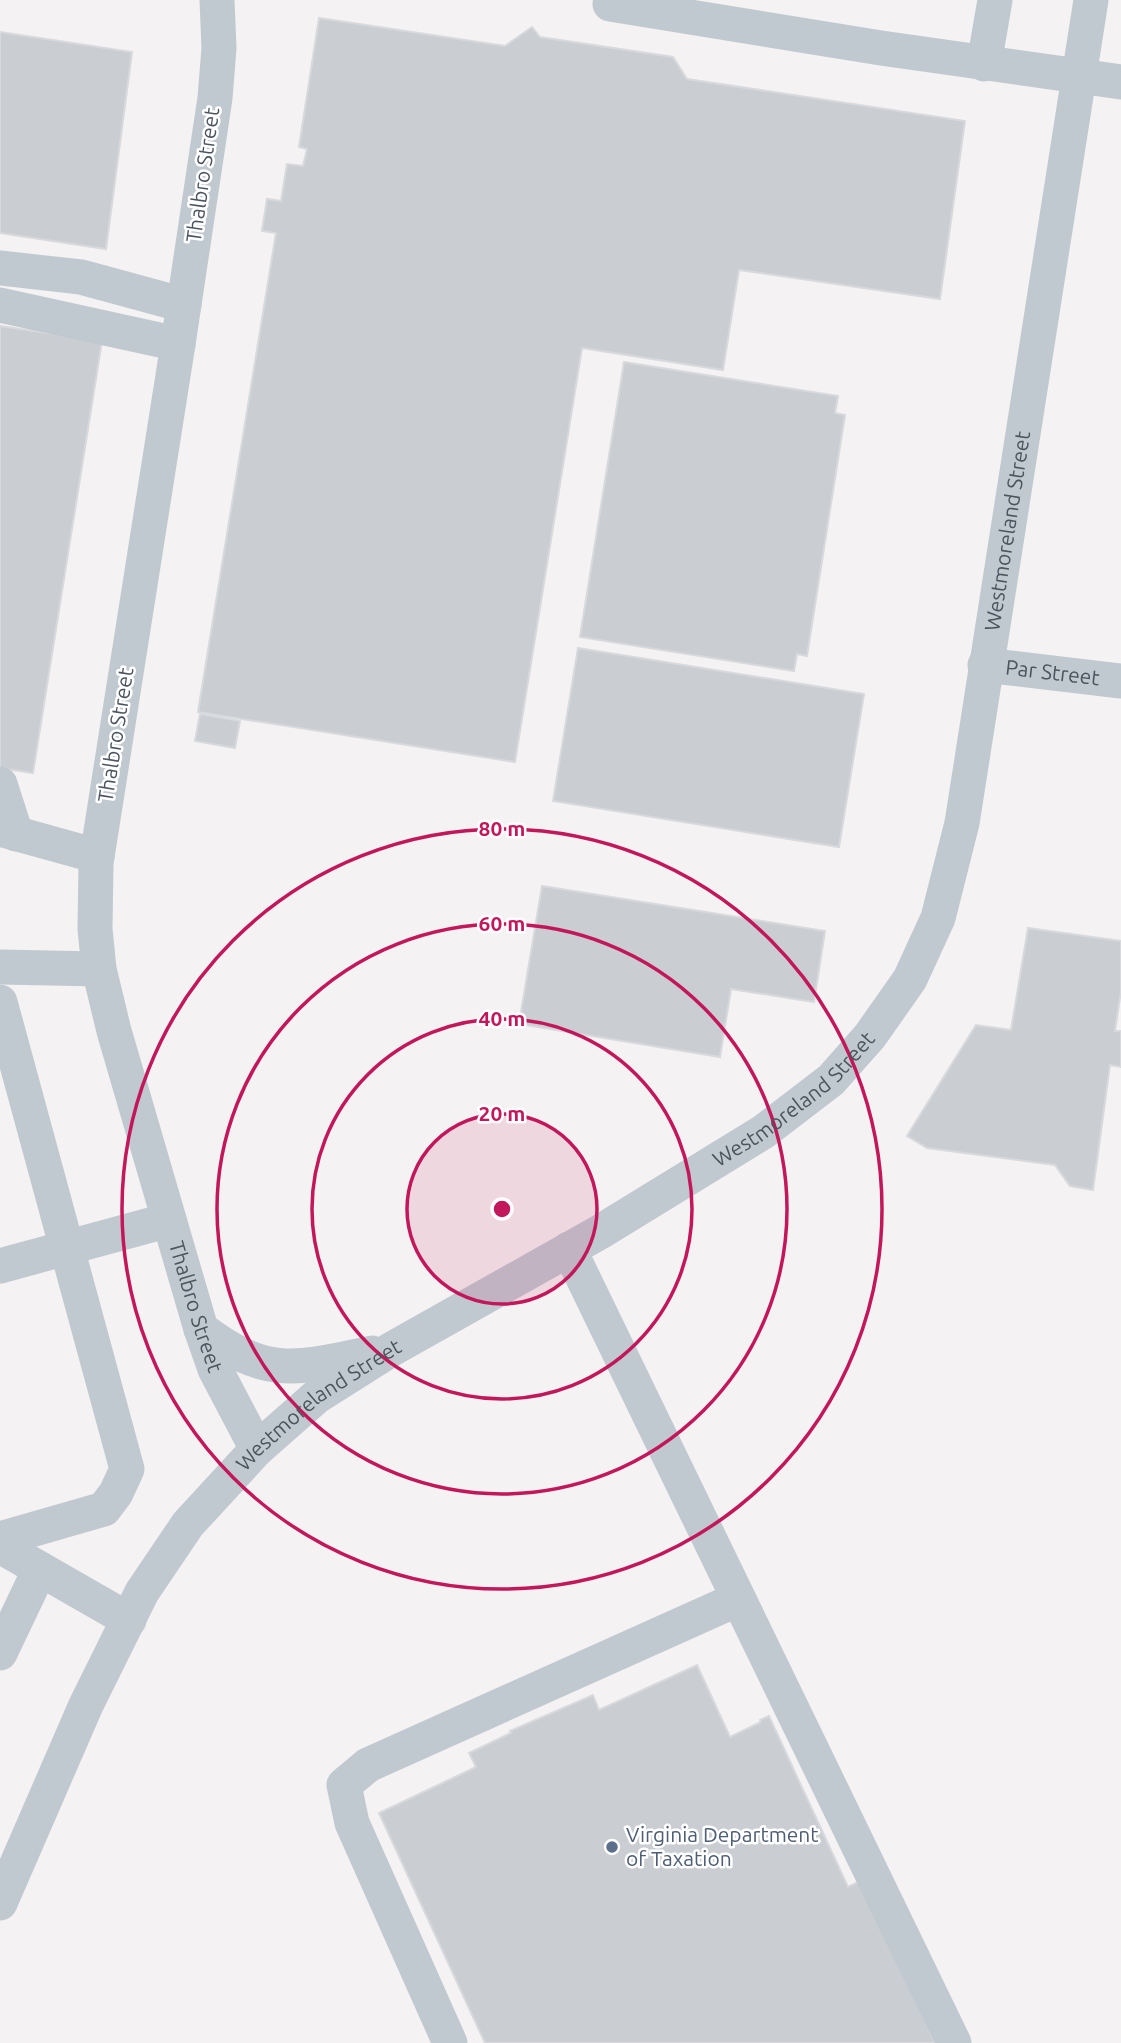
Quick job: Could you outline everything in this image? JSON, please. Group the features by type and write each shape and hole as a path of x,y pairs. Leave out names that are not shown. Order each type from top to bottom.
{"street":[{"name":"Thalbro Street","path":"217,0 219,48 215,98 97,856 95,929 99,969 114,1031 201,1329 215,1368 257,1449"},
{"path":"984,64 995,0"},
{"name":"Westmoreland Street","path":"0,1903 86,1705 148,1583 188,1524 257,1449 316,1397 392,1349 569,1250 763,1132 831,1080 870,1036 910,979 938,918 962,823 1091,0"},
{"path":"603,1 984,64 1121,82"},
{"path":"0,268 81,277 184,305"},
{"path":"0,304 178,344"},
{"name":"Par Street","path":"985,665 1121,681"},
{"path":"0,784 8,831 97,856"},
{"path":"0,967 99,969"},
{"path":"0,1002 127,1469 116,1493 104,1509 0,1539"},
{"path":"0,1266 169,1220"},
{"path":"569,1250 954,2043"},
{"path":"201,1329 234,1353 264,1363 293,1368 392,1349"},
{"path":"0,1546 129,1620"},
{"path":"0,1653 40,1569"},
{"path":"450,2043 352,1823 344,1785 368,1765 737,1599"}],"building":[{"path":"319,18 505,46 532,27 540,37 673,57 687,79 965,121 940,299 739,270 723,370 582,348 515,762 198,712 276,233 262,231 267,199 281,201 287,164 303,166 307,149 299,147"},
{"path":"0,32 132,52 106,249 0,233"},
{"path":"0,326 102,341 33,773 0,768"},
{"path":"624,362 838,396 835,413 845,415 807,656 797,654 794,671 580,637"},
{"path":"578,648 864,694 839,847 553,801"},
{"path":"200,714 240,721 235,748 195,741"},
{"path":"542,886 825,931 814,1002 731,989 720,1057 519,1024"},
{"path":"1028,928 1121,941 1121,991 1115,1031 1121,1031 1121,1067 1110,1065 1093,1190 1070,1186 1055,1165 927,1148 907,1136 976,1025 1011,1030"},
{"name":"Virginia Department of Taxation","path":"697,1665 730,1737 769,1716 848,1887 860,1881 935,2043 485,2043 379,1813 476,1767 469,1753 511,1733 510,1731 593,1695 599,1710"}],"place":[{"name":"Virginia Department of Taxation","path":"612,1847"}]}
